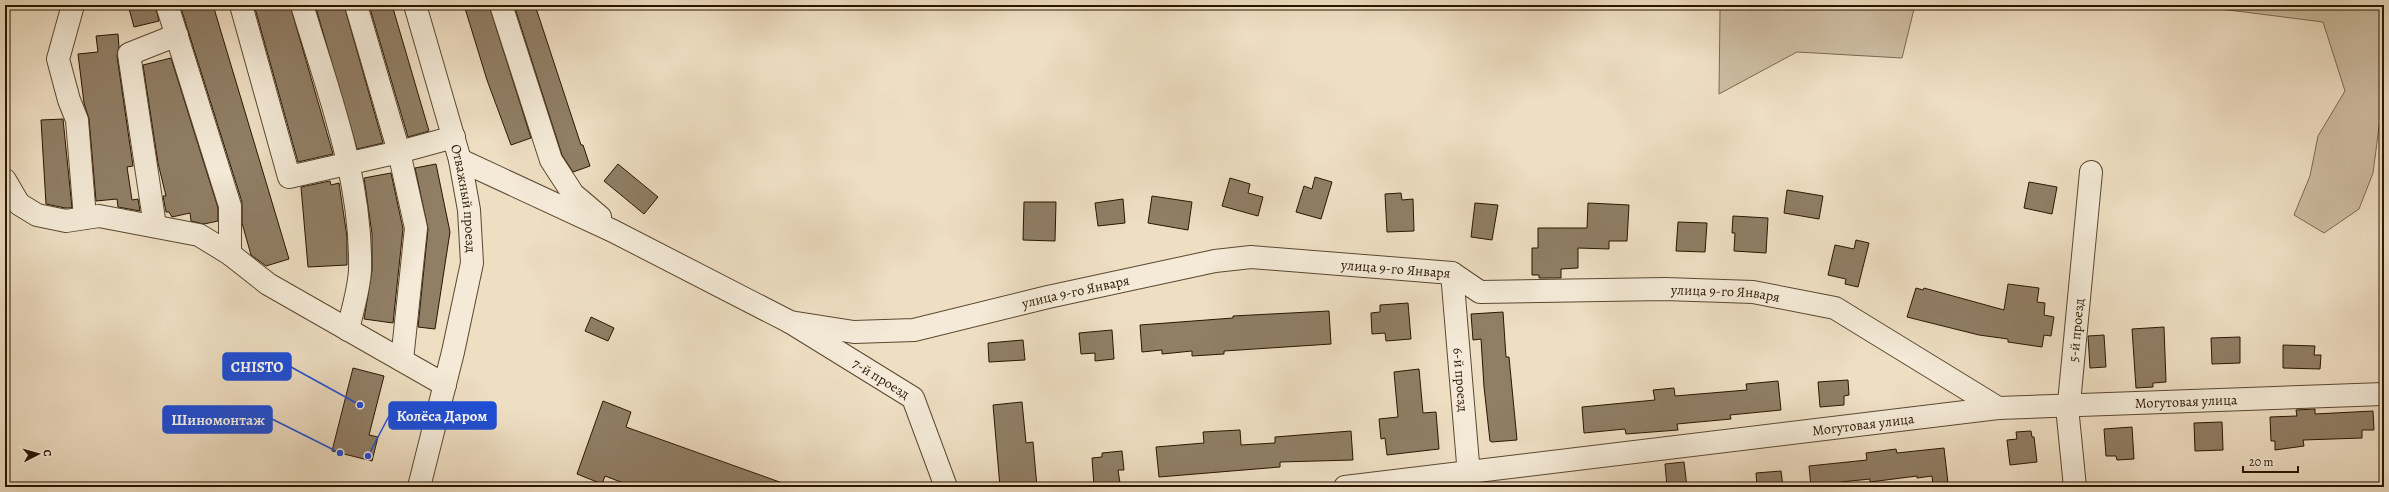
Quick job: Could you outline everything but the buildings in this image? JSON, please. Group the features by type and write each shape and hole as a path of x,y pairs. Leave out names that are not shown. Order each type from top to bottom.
{"street":[{"path":"73,5 58,58 68,100 76,120 85,218"},
{"path":"167,5 230,206 230,254"},
{"path":"241,5 289,177 399,152 454,137"},
{"path":"302,5 350,163 359,239 360,272 348,330"},
{"path":"356,5 399,152 416,228 402,360"},
{"name":"Отважный проезд","path":"415,5 460,160 469,210 472,262 419,487"},
{"path":"501,5 551,160 573,194 592,208 613,231"},
{"path":"155,226 129,54 177,35"},
{"path":"460,160 613,231 790,322"},
{"name":"5-й проезд","path":"2075,487 2067,407 2069,403 2091,172"},
{"path":"5,180 19,204 37,215 66,221 99,216 199,236 230,254 268,284 444,385"},
{"name":"улица 9-го Января","path":"790,322 854,332 914,330 1048,297 1215,261 1251,257 1452,273 1480,292 1665,289 1753,292 1835,308 1998,408"},
{"name":"6-й проезд","path":"1452,273 1469,480"},
{"name":"7-й проезд","path":"790,322 913,398 946,487"},
{"name":"Могутовая улица","path":"1345,487 1469,480 1998,408 2067,407 2384,394"}],"shaded area":[{"path":"1725,5 1915,5 1902,58 1797,52 1719,94 1720,10"},
{"path":"2189,5 2384,5 2384,89 2373,173 2359,209 2324,233 2294,215 2310,176 2318,136 2345,91 2323,22"}],"place":[{"name":"CHISTO","path":"360,405"},
{"name":"Шиномонтаж","path":"340,453"},
{"name":"Колёса Даром","path":"368,456"}]}
